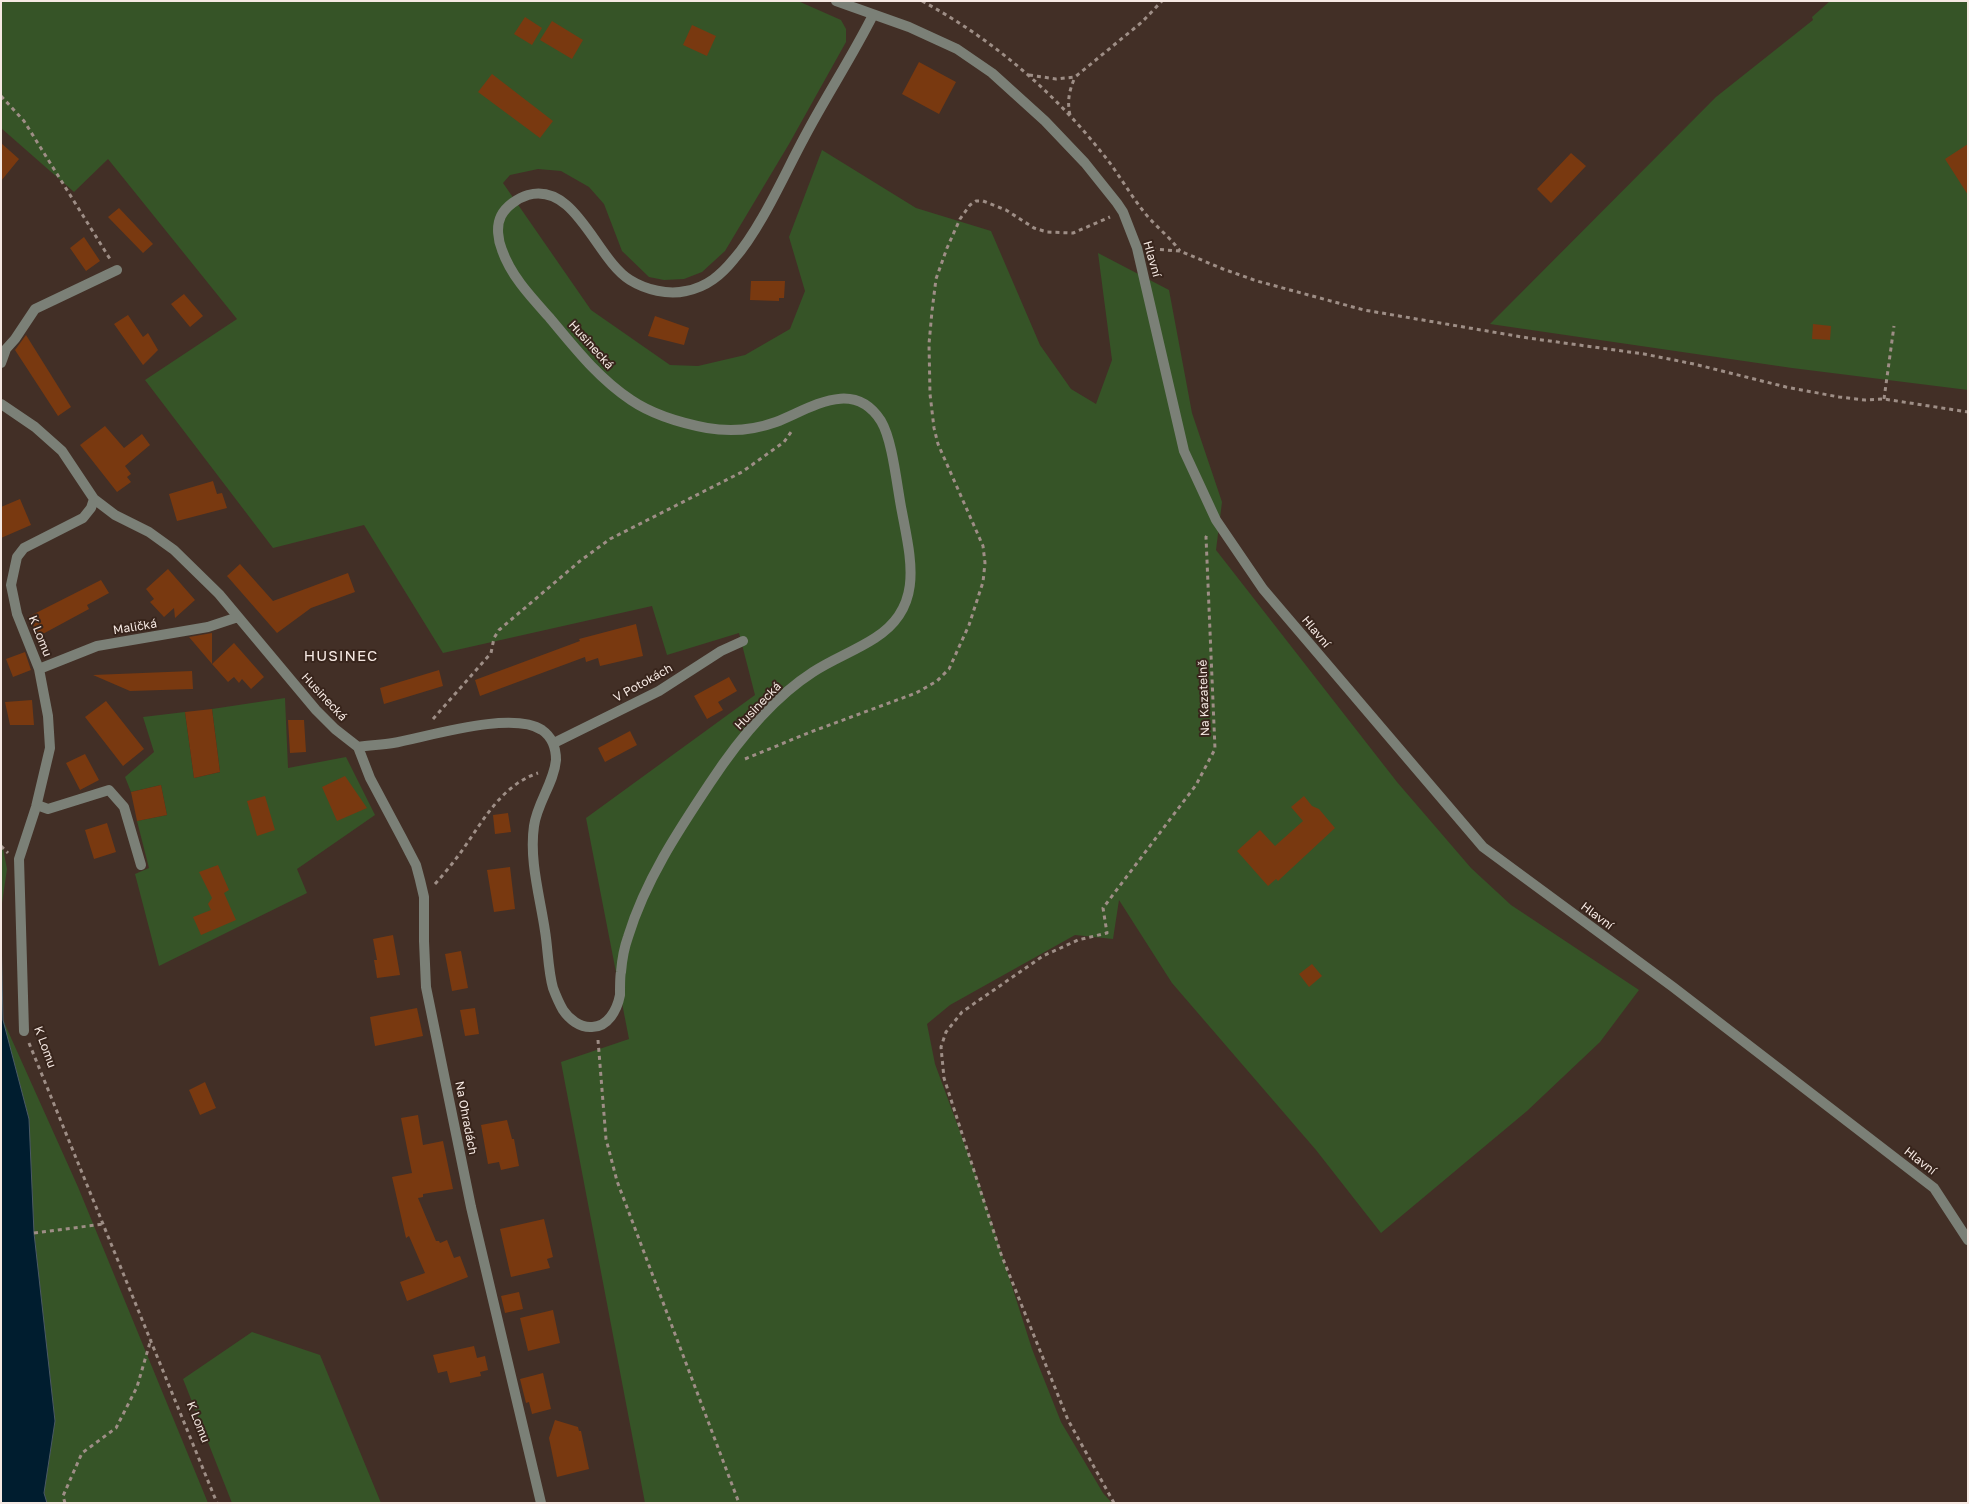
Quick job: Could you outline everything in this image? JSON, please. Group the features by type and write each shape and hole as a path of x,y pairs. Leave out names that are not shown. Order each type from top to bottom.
{"street":[{"name":"Hlavní","path":"836,1 910,28 957,49 992,73 1045,121 1085,162 1122,212 1137,248 1184,451 1216,520 1264,589 1484,847 1673,987 1934,1188 1968,1240"},
{"name":"Husinecká","path":"597,1027 607,1022 615,1012 620,994 621,967 627,940 639,904 674,838 718,772 756,723 783,695 813,672 879,636 891,626 903,610 912,578 907,538 888,443 881,422 868,407 843,398 828,399 776,422 748,430 714,430 670,419 638,405 593,369 527,291 511,269 501,248 498,231 501,216 510,205 522,197 537,193 552,196 564,202 576,214 614,267 632,281 656,291 684,292 714,281 738,254 758,223 820,107 873,15"},
{"path":"1,363 6,349 35,309 117,270"},
{"path":"1,338 6,349"},
{"name":"Husinecká","path":"1,404 35,427 62,451 94,499 115,515 149,532 174,550 219,594 316,710 358,746"},
{"name":"K Lomu","path":"24,1031 20,859 37,805 50,748 48,716 39,669 17,614 11,585 18,557 24,548 83,518 91,508 94,499"},
{"name":"Maličká","path":"39,669 97,646 208,627 238,617"},
{"name":"V Potokách","path":"554,743 659,690 721,651 743,642"},
{"path":"358,746 393,743 424,735 516,722 532,725 545,732 554,743 556,755 554,769 538,807 533,827 534,855 554,989 563,1010 575,1023 586,1027 597,1027"},
{"name":"Na Ohradách","path":"358,746 370,778 416,865 424,898 426,987 470,1207 541,1503"},
{"path":"37,805 48,809 109,790 124,807 141,865"}],"path":[{"path":"1070,116 1068,93 1075,77 1142,22 1162,1"},
{"path":"1028,75 1056,79 1075,77"},
{"path":"1,96 24,121 117,270"},
{"path":"744,760 808,733 916,693 937,681 949,668 969,625 983,582 985,563 983,546 938,444 930,394 928,344 936,279 960,219 970,205 976,201 983,201 1006,210 1034,228 1047,232 1066,234 1122,212"},
{"path":"1137,248 1180,251 1256,281 1364,310 1528,338 1652,356 1838,397 1865,400 1884,399 1968,412"},
{"path":"1884,399 1894,326"},
{"path":"424,735 433,718 491,653 494,638 499,630 580,561 610,539 742,472 784,442 793,428"},
{"name":"Na Kazatelně","path":"1114,1503 1068,1420 1001,1254 944,1078 941,1047 946,1032 962,1012 1043,956 1078,940 1107,933 1103,908 1196,785 1215,749 1206,537 1216,520"},
{"path":"424,898 456,860 490,808 517,783 532,775 554,769"},
{"path":"597,1027 606,1139 617,1181 739,1503"},
{"name":"K Lomu","path":"24,1031 217,1503"},
{"path":"34,1233 104,1224"},
{"path":"65,1503 63,1496 82,1453 116,1428 137,1387 151,1338"}],"green space":[{"path":"1,1 798,1 841,20 846,29 846,42 789,144 725,251 702,272 684,279 664,280 649,277 622,251 604,204 589,187 561,171 538,169 510,175 503,183 591,310 670,365 698,366 745,355 790,329 805,291 789,237 822,150 916,208 991,231 1040,345 1071,389 1096,404 1112,360 1098,253 1169,290 1192,413 1222,502 1216,550 1397,782 1471,868 1511,905 1639,990 1600,1042 1527,1111 1381,1233 1316,1150 1172,983 1119,900 1113,939 1075,935 950,1005 927,1024 935,1064 980,1186 1032,1349 1061,1422 1103,1493 1112,1503 645,1503 561,1062 629,1039 586,818 755,695 739,633 667,655 652,606 443,653 364,525 273,548 145,380 237,319 108,159 74,192 1,128"},
{"path":"1830,1 1968,1 1968,390 1792,368 1490,324 1716,97 1813,20 1812,17"},
{"path":"285,698 288,768 346,757 375,815 297,869 307,893 159,966 135,874 149,868 137,821 167,815 161,785 131,792 125,777 154,752 143,717 185,712 194,778 220,772 212,709"},
{"path":"1,838 7,869 1,910"},
{"path":"3,1020 78,1187 208,1503 47,1503 44,1493 55,1420 34,1233 29,1119"},
{"path":"252,1332 320,1355 381,1503 232,1503 183,1379"}],"water":[{"path":"1,933 3,1020 29,1119 34,1233 55,1421 44,1493 47,1503 1,1503"}],"building":[{"path":"525,17 542,28 532,45 514,34"},
{"path":"552,21 583,40 572,59 540,40"},
{"path":"692,25 716,36 707,56 683,45"},
{"path":"919,62 956,82 939,114 902,94"},
{"path":"492,74 553,121 540,138 478,92"},
{"path":"1,143 19,159 1,181"},
{"path":"1968,144 1968,195 1945,159"},
{"path":"1571,153 1586,166 1551,203 1537,189"},
{"path":"119,208 153,244 143,253 108,217"},
{"path":"84,237 100,261 86,271 70,248"},
{"path":"751,281 785,281 784,298 779,298 779,301 750,300"},
{"path":"184,294 203,316 190,327 171,304"},
{"path":"128,315 143,337 148,333 158,350 143,365 114,324"},
{"path":"655,316 689,328 684,345 648,336"},
{"path":"1813,324 1831,326 1830,340 1812,339"},
{"path":"26,335 71,407 58,416 15,350"},
{"path":"105,426 124,448 142,434 150,445 125,466 131,474 127,477 131,482 117,492 80,445"},
{"path":"213,481 217,494 222,493 227,508 177,521 169,494"},
{"path":"20,499 31,525 1,538 1,507"},
{"path":"240,564 273,601 348,573 355,592 311,608 277,633 227,576"},
{"path":"168,569 195,600 175,618 174,608 164,617 150,602 154,599 146,589"},
{"path":"101,580 109,593 87,605 89,609 39,636 28,617"},
{"path":"636,624 643,656 600,666 598,658 586,662 585,657 480,696 475,680 580,641 579,639"},
{"path":"212,633 212,664 189,637"},
{"path":"234,643 264,677 251,689 242,679 239,683 234,677 228,682 212,664"},
{"path":"25,652 31,670 13,677 6,659"},
{"path":"439,670 443,686 384,704 380,688"},
{"path":"192,671 193,689 130,691 93,675"},
{"path":"729,677 737,691 718,702 723,710 707,719 694,696"},
{"path":"32,700 34,725 10,725 5,702"},
{"path":"106,701 144,749 123,766 85,717"},
{"path":"212,709 220,772 194,778 185,712"},
{"path":"288,720 304,720 306,752 290,753"},
{"path":"630,731 637,745 605,762 598,748"},
{"path":"85,754 99,780 80,790 66,763"},
{"path":"345,776 367,808 337,821 322,787"},
{"path":"161,785 167,815 137,821 131,792"},
{"path":"265,796 275,830 257,836 247,801"},
{"path":"1304,796 1312,806 1319,809 1335,828 1278,881 1276,879 1268,886 1237,851 1260,830 1275,846 1303,821 1291,807"},
{"path":"508,813 511,832 495,834 493,815"},
{"path":"107,823 116,852 94,859 85,830"},
{"path":"218,865 229,890 224,893 236,920 201,935 193,917 211,910 208,904 212,898 199,872"},
{"path":"510,867 515,909 494,912 487,870"},
{"path":"393,935 400,975 377,978 374,960 377,960 373,939"},
{"path":"461,951 468,988 452,991 445,954"},
{"path":"1312,964 1322,976 1309,987 1299,974"},
{"path":"417,1008 423,1036 375,1046 370,1017"},
{"path":"475,1008 479,1034 465,1036 460,1010"},
{"path":"205,1082 216,1108 200,1115 189,1090"},
{"path":"418,1115 423,1145 443,1141 453,1189 423,1194 423,1197 418,1198 436,1241 440,1243 447,1240 454,1258 460,1256 468,1277 407,1301 400,1282 425,1273 409,1236 406,1238 392,1177 412,1173 401,1118"},
{"path":"507,1120 512,1139 514,1139 519,1166 501,1170 499,1162 488,1164 481,1125"},
{"path":"544,1219 553,1257 547,1259 550,1268 511,1277 500,1229"},
{"path":"519,1292 523,1309 505,1313 501,1296"},
{"path":"553,1310 560,1343 528,1351 520,1318"},
{"path":"474,1346 477,1358 485,1356 488,1370 480,1372 481,1376 450,1383 447,1371 438,1373 433,1355"},
{"path":"543,1373 551,1409 532,1414 529,1402 526,1403 520,1379"},
{"path":"555,1420 578,1427 579,1431 581,1431 589,1469 557,1477 549,1438"}],"district":[{"name":"HUSINEC","path":"341,656"}]}
